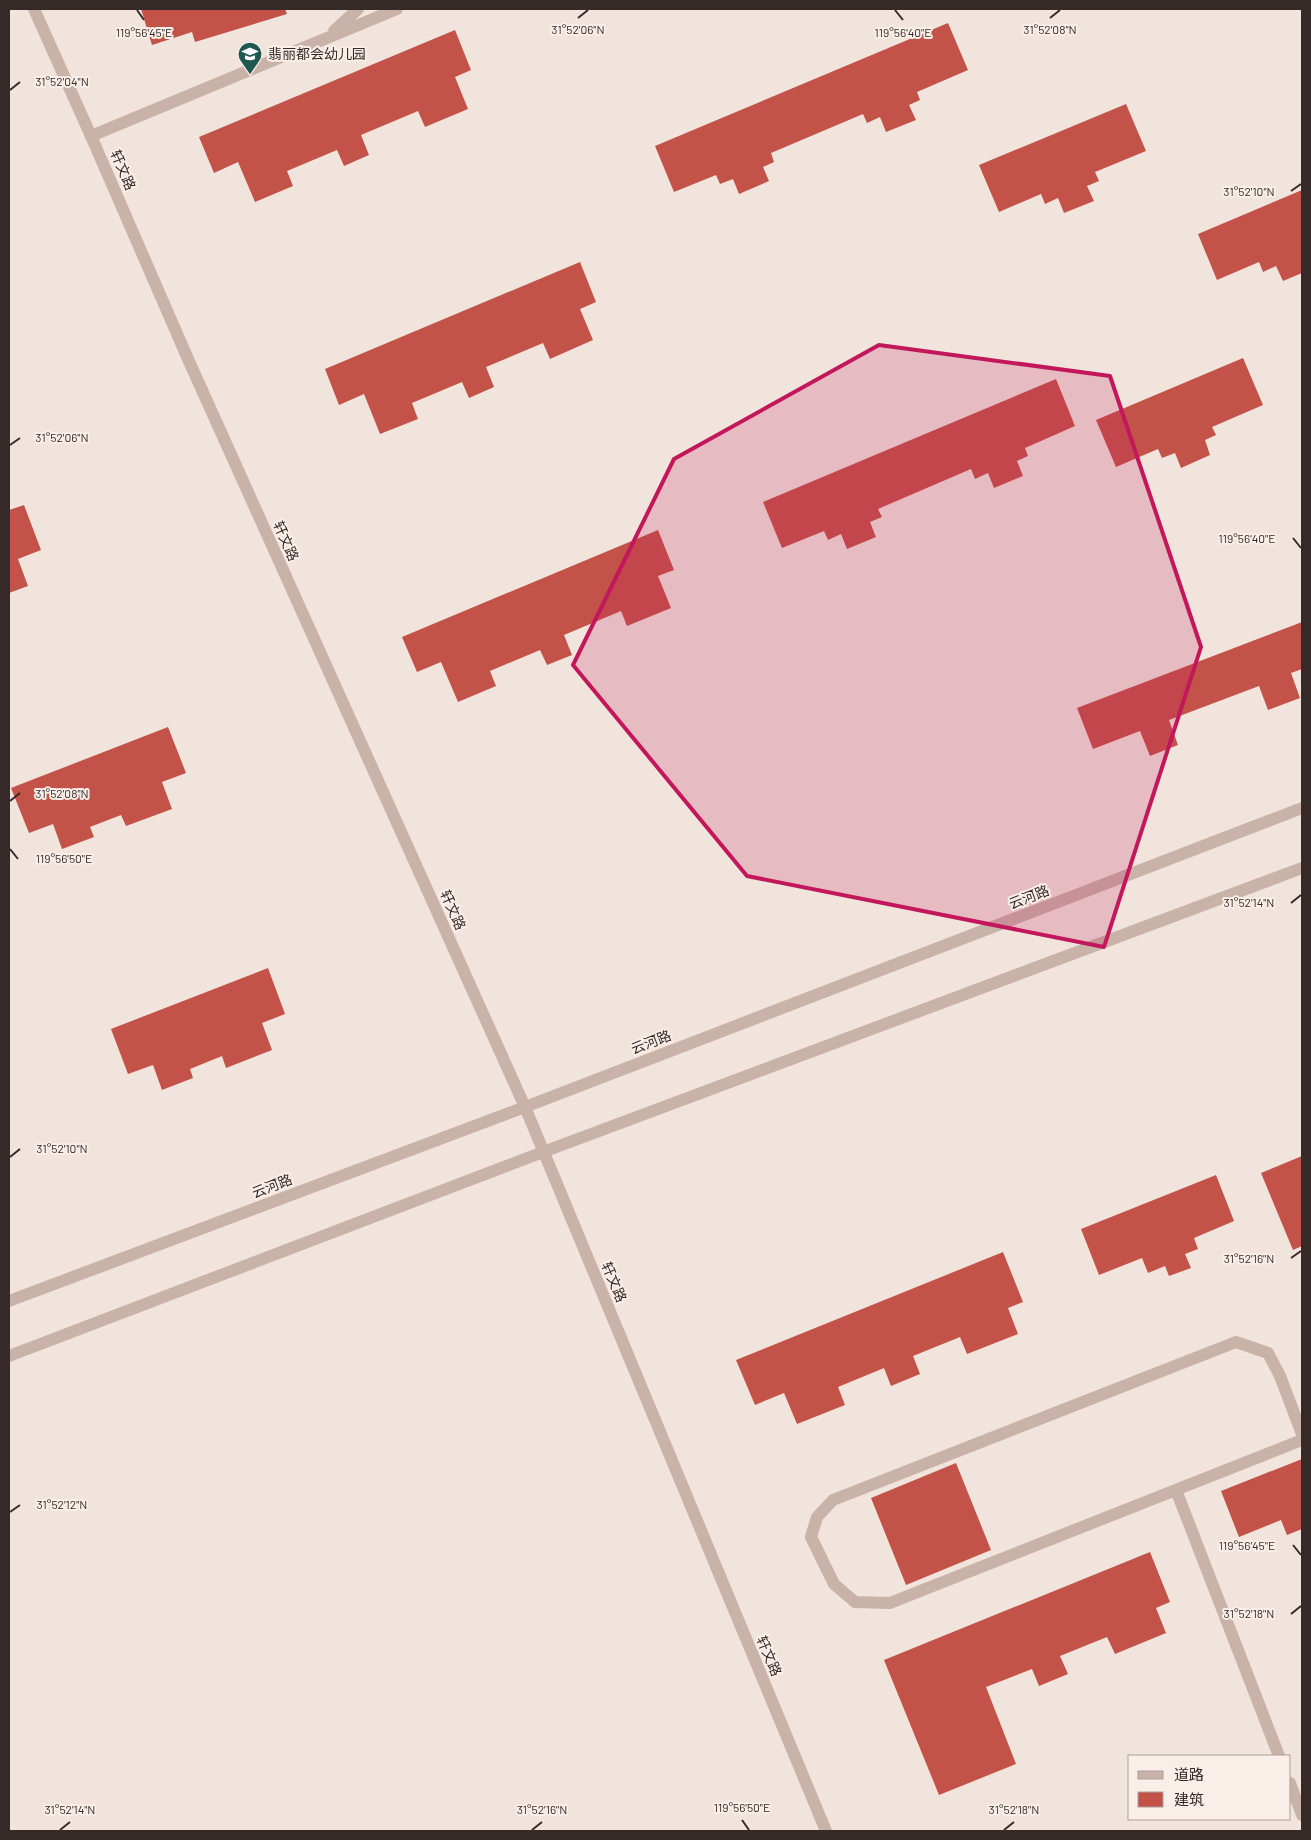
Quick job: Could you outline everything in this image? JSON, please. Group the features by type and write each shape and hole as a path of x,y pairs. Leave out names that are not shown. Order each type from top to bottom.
{"street":[{"name":"轩文路","path":"34,9 188,359 525,1106 826,1831"},
{"path":"327,38 358,9"},
{"path":"91,136 397,9"},
{"name":"云河路","path":"9,1301 525,1106 1302,808"},
{"path":"9,1356 543,1152 1302,868"},
{"path":"1302,1434 1280,1376 1268,1353 1236,1342 833,1500 817,1517 811,1536 834,1584 855,1602 890,1603 1302,1440"},
{"path":"1176,1490 1279,1755"},
{"path":"1291,1786 1302,1816"}],"highlighted area":[{"path":"879,345 1110,376 1201,647 1104,947 747,876 573,665 674,459"}],"building":[{"path":"141,9 285,9 287,14 195,42 192,32 152,45"},
{"path":"948,23 968,70 917,92 920,100 909,105 916,120 886,132 880,117 867,123 863,114 771,153 774,162 763,167 769,181 739,194 733,179 720,184 716,175 674,192 655,146"},
{"path":"455,30 471,70 455,77 468,109 425,127 418,111 361,135 369,155 344,166 337,150 287,171 293,186 255,202 238,162 214,173 199,137"},
{"path":"1126,104 1146,151 1095,172 1099,181 1087,186 1094,201 1064,213 1058,198 1045,204 1041,194 999,212 979,165"},
{"path":"1302,190 1302,273 1283,281 1276,266 1263,272 1259,262 1217,280 1198,234"},
{"path":"580,262 596,302 580,309 593,340 550,359 543,343 486,367 494,387 469,398 462,382 412,403 418,419 380,434 364,394 339,405 325,369"},
{"path":"1243,358 1263,405 1212,427 1216,435 1205,440 1210,455 1181,468 1175,453 1162,458 1158,449 1116,467 1096,420"},
{"path":"1056,379 1075,426 1025,448 1028,456 1017,461 1023,476 994,488 988,473 975,479 971,469 878,509 882,517 870,522 876,537 847,549 841,534 828,540 824,531 782,548 763,502"},
{"path":"24,505 41,550 18,559 28,586 9,593 9,510"},
{"path":"658,530 674,570 658,576 671,608 627,626 621,611 564,635 572,655 547,665 540,650 490,671 496,686 458,702 441,662 417,672 402,637"},
{"path":"1302,622 1302,669 1291,673 1300,698 1268,710 1259,686 1169,720 1178,745 1150,756 1140,731 1093,749 1077,708"},
{"path":"168,727 186,773 162,782 172,809 126,826 121,815 90,827 94,837 62,849 53,824 29,833 11,788"},
{"path":"268,968 285,1014 262,1023 272,1050 226,1068 222,1056 190,1069 193,1078 162,1090 153,1065 128,1074 111,1029"},
{"path":"1302,1156 1302,1246 1293,1250 1261,1173"},
{"path":"1216,1175 1234,1221 1194,1238 1198,1249 1185,1254 1191,1268 1169,1276 1165,1266 1148,1273 1142,1258 1099,1275 1081,1229"},
{"path":"1003,1252 1023,1302 1008,1308 1018,1334 967,1354 960,1337 913,1356 920,1374 891,1386 884,1368 838,1387 845,1405 797,1424 784,1393 755,1405 736,1360"},
{"path":"1302,1459 1302,1529 1287,1535 1281,1520 1239,1537 1221,1491"},
{"path":"956,1463 991,1550 906,1585 871,1498"},
{"path":"1150,1552 1170,1602 1156,1608 1166,1633 1115,1654 1107,1637 1060,1656 1068,1674 1039,1686 1032,1669 986,1687 1016,1764 939,1795 884,1660"}],"place":[{"name":"翡丽都会幼儿园","path":"250,75"}]}
